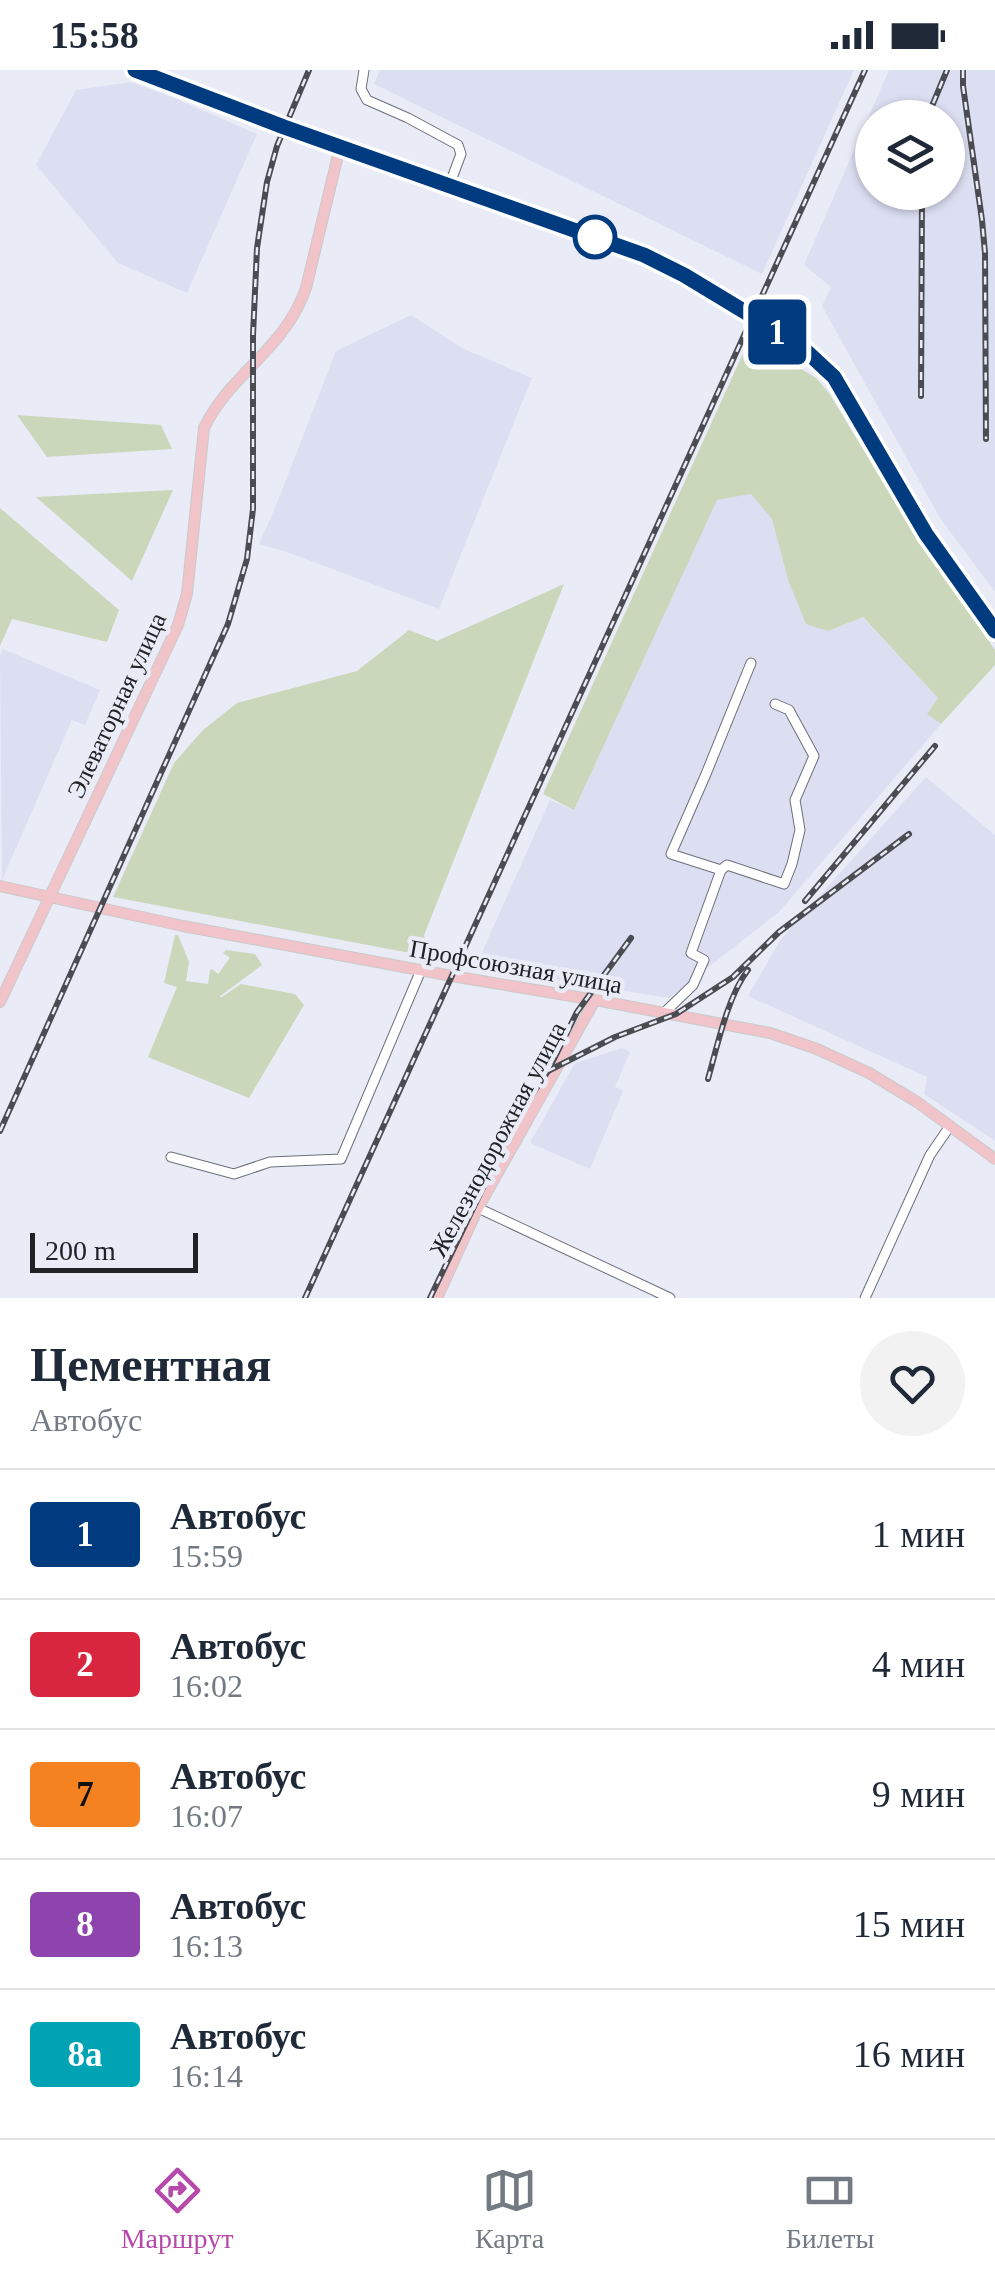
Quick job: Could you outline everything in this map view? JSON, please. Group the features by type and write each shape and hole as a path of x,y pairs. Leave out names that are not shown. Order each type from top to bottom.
{"main road":[{"path":"135,70 644,255 770,327 805,350 834,377 926,534 995,632"},
{"name":"Элеваторная улица","path":"0,1002 178,624 188,594 204,428 236,381 283,334 299,308 340,147"},
{"name":"Профсоюзная улица","path":"0,886 183,926 770,1032 869,1073 995,1159"},
{"name":"Железнодорожная улица","path":"436,1298 478,1208 595,1000"}],"street":[{"path":"364,70 361,89 367,100 458,145 461,154 449,186"},
{"path":"721,870 671,854 751,663"},
{"path":"665,1012 693,985 704,960 692,953 721,870 728,865 784,884 792,864 800,830 795,800 814,756 789,710 775,704"},
{"path":"172,1157 234,1174 270,1162 341,1159 420,970"},
{"path":"865,1298 930,1155 950,1126"},
{"path":"478,1208 650,1294 670,1298"}],"shaded area":[{"path":"380,70 854,70 762,274 374,84"},
{"path":"889,70 995,70 995,592 940,518 822,306 831,287 804,265 855,148 855,210 965,210 965,100 876,100"},
{"path":"131,82 257,134 187,293 118,263 36,165 76,90"},
{"path":"411,315 462,348 532,378 439,609 259,544 336,351"},
{"path":"751,494 772,519 788,580 828,631 862,617 939,698 928,714 941,724 779,912 669,998 475,968 550,800 574,810 716,500"},
{"path":"3,649 100,690 85,725 72,720 2,880 0,656"},
{"path":"926,777 995,835 995,1141 924,1094 927,1077 748,996 781,939"},
{"path":"622,1048 630,1052 615,1087 623,1091 590,1169 530,1143 575,1063"}],"green space":[{"path":"750,338 816,378 829,393 914,534 995,650 995,665 941,724 927,714 938,698 863,617 828,631 806,624 788,580 772,519 751,494 717,500 574,810 543,794"},
{"path":"17,415 161,425 172,449 47,457"},
{"path":"173,490 132,581 36,497"},
{"path":"0,508 119,610 107,642 12,619 0,646"},
{"path":"564,584 424,935 431,957 113,897 174,763 203,730 237,703 357,671 409,630 437,641"},
{"path":"175,935 189,962 186,981 208,984 210,970 218,974 230,958 223,953 226,950 255,954 262,965 219,997 241,984 295,994 304,1005 249,1098 148,1057 177,987 164,983"}],"railway":[{"path":"0,1131 228,624 247,559 253,509 257,248 277,146 309,70"},
{"path":"305,1298 865,70"},
{"path":"934,100 947,70"},
{"path":"963,70 985,253 986,439"},
{"path":"921,396 922,210"},
{"path":"805,901 935,746"},
{"path":"430,1298 518,1115 548,1071 615,1037 676,1014 733,977 779,932 909,834"},
{"path":"548,1071 577,1012 631,938"},
{"path":"708,1079 729,1007 748,970"}],"bus line":[{"name":"1","path":"135,70 644,255 770,327 805,350 834,377 926,534 995,631"}]}
